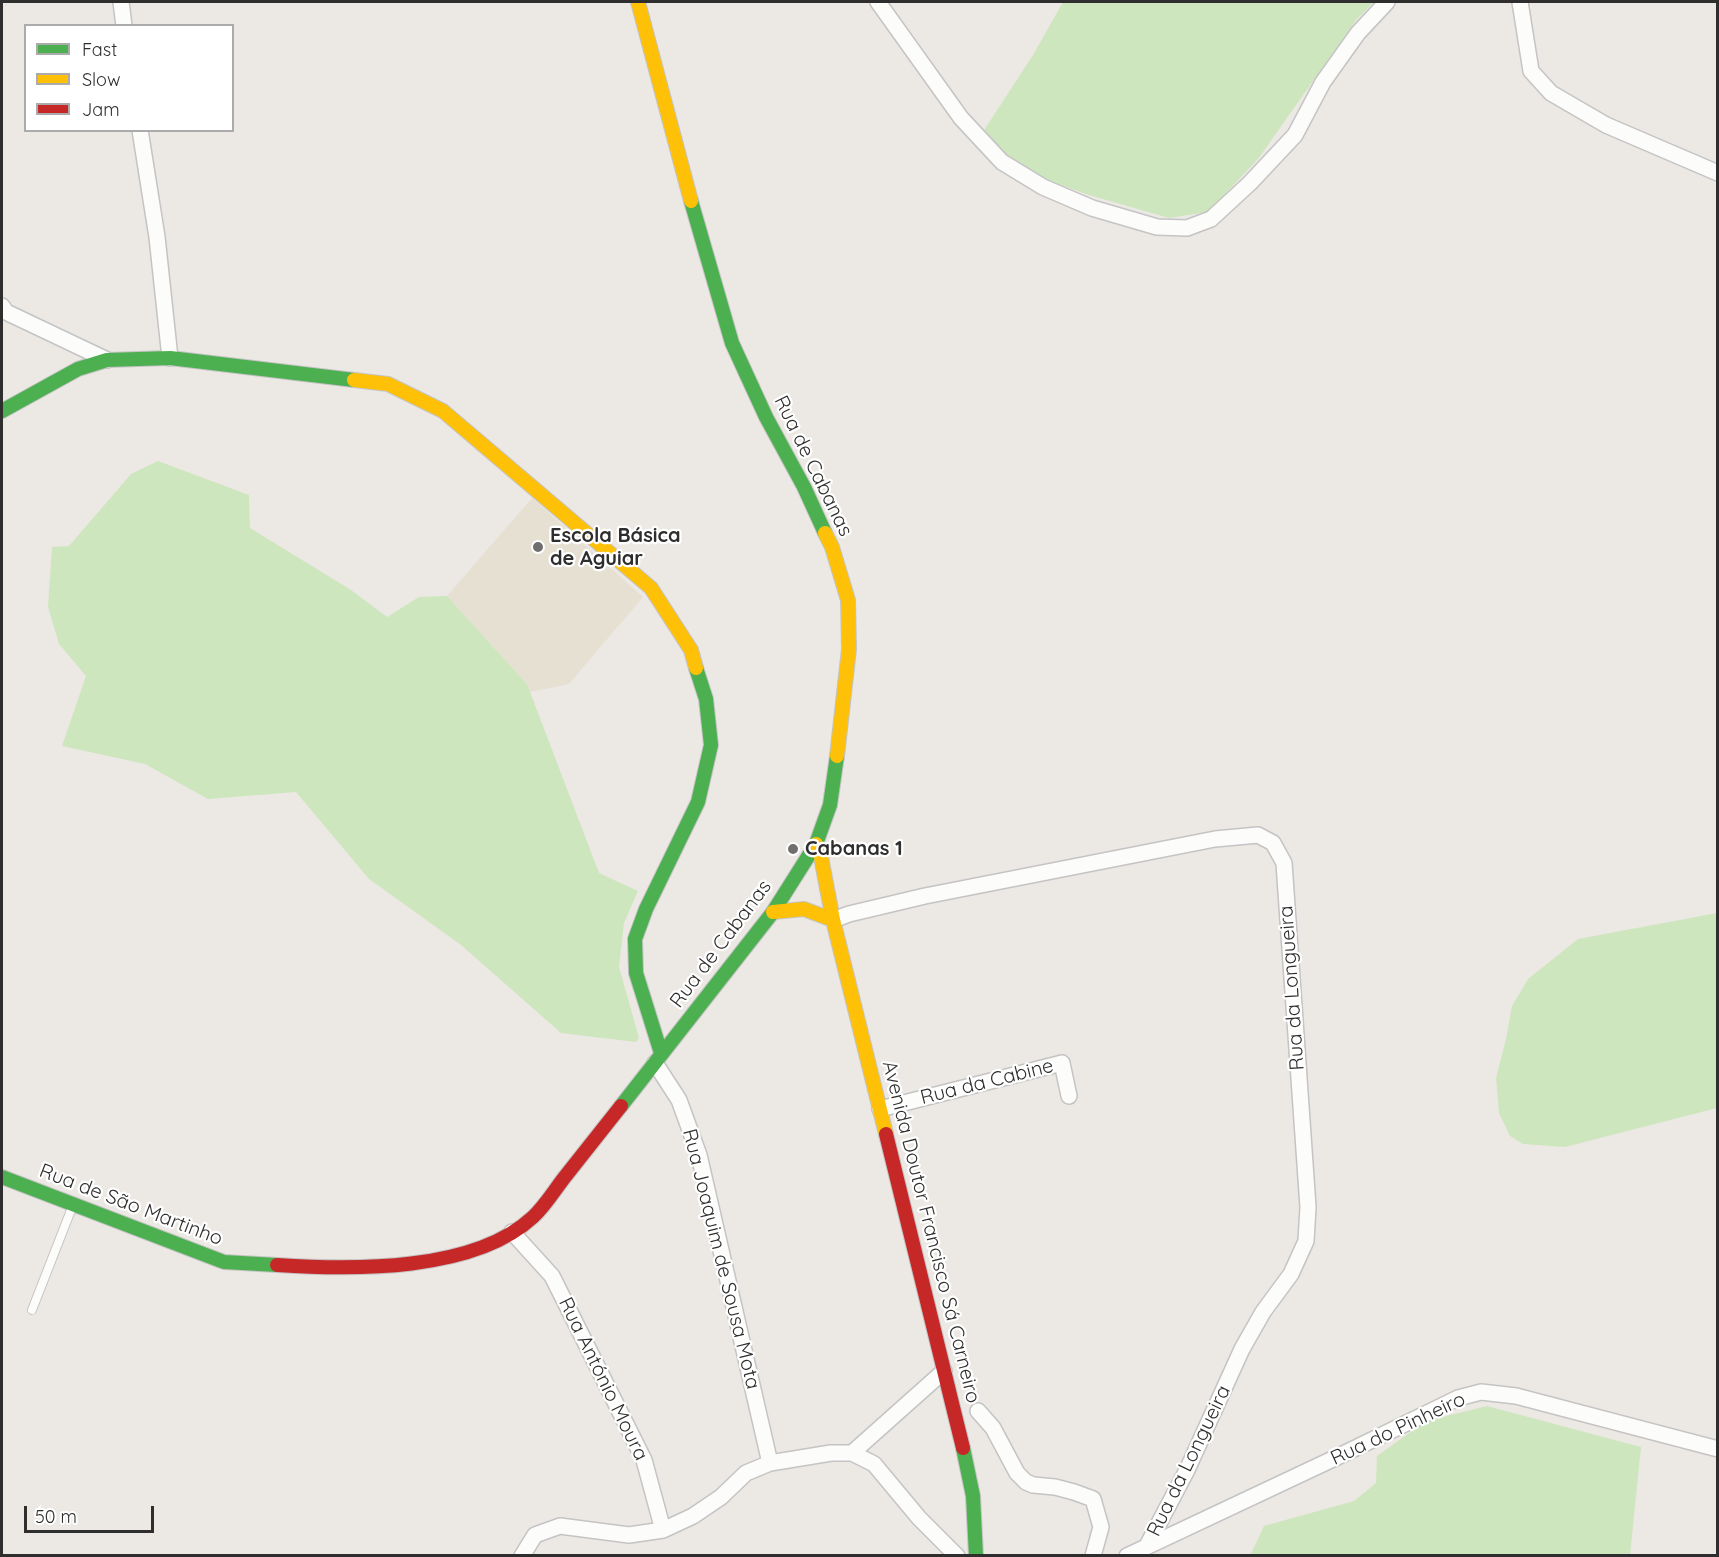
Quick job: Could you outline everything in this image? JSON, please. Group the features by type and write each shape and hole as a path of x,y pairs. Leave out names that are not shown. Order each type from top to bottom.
{"street":[{"path":"121,2 124,24"},
{"name":"Rua de Cabanas","path":"638,2 706,257 732,343 766,417 804,487 827,537 848,600 849,649 843,716 830,805 816,843 773,912 658,1058"},
{"path":"878,2 961,118 1002,162 1043,187 1092,208 1157,226 1187,228 1211,219 1250,183 1295,135 1323,82 1358,33 1387,2"},
{"path":"1520,2 1531,70 1551,93 1606,125 1718,172"},
{"path":"140,132 158,248 170,358"},
{"path":"2,306 6,312 107,360"},
{"path":"2,411 78,369 107,360 170,358 388,384 443,411 651,588 691,650 706,699 711,745 698,802 646,909 635,939 636,973 658,1058"},
{"name":"Rua da Longueira","path":"833,920 849,914 926,896 1215,839 1258,835 1273,843 1284,862 1308,1207 1306,1241 1291,1274 1263,1312 1242,1349 1187,1470 1147,1546"},
{"name":"Avenida Doutor Francisco Sá Carneiro","path":"816,843 974,1496 976,1556"},
{"path":"773,912 790,908 809,909 833,920"},
{"name":"Rua de São Martinho","path":"2,1177 224,1262 308,1267 390,1266 438,1260 494,1243 532,1218 658,1058"},
{"name":"Rua Joaquim de Sousa Mota","path":"658,1058 679,1100 699,1155 770,1463"},
{"name":"Rua da Cabine","path":"880,1109 1062,1063 1069,1096"},
{"name":"Rua António Moura","path":"512,1232 552,1276 644,1461 663,1530"},
{"path":"852,1453 944,1371"},
{"name":"Rua do Pinheiro","path":"1126,1556 1458,1398 1481,1392 1516,1395 1718,1449"},
{"path":"978,1411 993,1428 1017,1473 1026,1482 1074,1492 1093,1499 1101,1527 1093,1556"},
{"path":"522,1556 535,1535 560,1526 629,1535 663,1530 693,1516 721,1497 746,1473 770,1463 831,1453 852,1453 874,1464 919,1518 957,1556"}],"lane":[{"path":"32,1310 74,1203"}],"shaded area":[{"name":"Escola Básica de Aguiar","path":"532,498 643,597 569,684 530,692 527,684 447,596"}],"green space":[{"path":"1063,2 1374,2 1356,20 1258,159 1208,212 1169,218 1089,195 994,161 979,138 1033,55"},
{"path":"158,461 249,495 250,528 351,590 387,617 419,597 447,596 527,684 599,873 638,891 624,923 619,967 639,1038 636,1042 561,1033 461,945 369,879 296,792 208,799 145,764 62,746 86,676 59,644 48,607 52,547 69,546 131,474"},
{"path":"1717,913 1717,1108 1565,1147 1523,1144 1510,1136 1499,1113 1496,1078 1512,1006 1528,979 1578,939"},
{"path":"1487,1406 1641,1447 1630,1555 1250,1556 1264,1526 1354,1501 1376,1483 1377,1456 1426,1421"}],"traffic: fast":[{"path":"691,201 732,343 766,417 804,487 825,533"},
{"path":"2,411 78,369 107,360 170,358 354,380"},
{"path":"661,1053 636,973 635,939 646,909 698,802 711,745 706,699 696,668"},
{"path":"621,1106 773,912 816,844 830,805 837,756"},
{"path":"2,1177 224,1262 277,1265"},
{"path":"963,1448 973,1496 976,1556"}],"traffic: slow":[{"path":"638,2 691,201"},
{"path":"354,380 388,384 443,411 651,588 691,650 696,668"},
{"path":"825,533 832,547 848,600 849,649 837,756"},
{"path":"816,844 821,857 833,920 886,1134"},
{"path":"773,912 804,909 833,920"}],"traffic: jam":[{"path":"277,1265 376,1267 411,1264 446,1258 479,1248 508,1235 542,1208 621,1106"},
{"path":"886,1134 963,1448"}],"place":[{"name":"Escola Básica de Aguiar","path":"538,547"},
{"name":"Cabanas 1","path":"793,849"}]}
